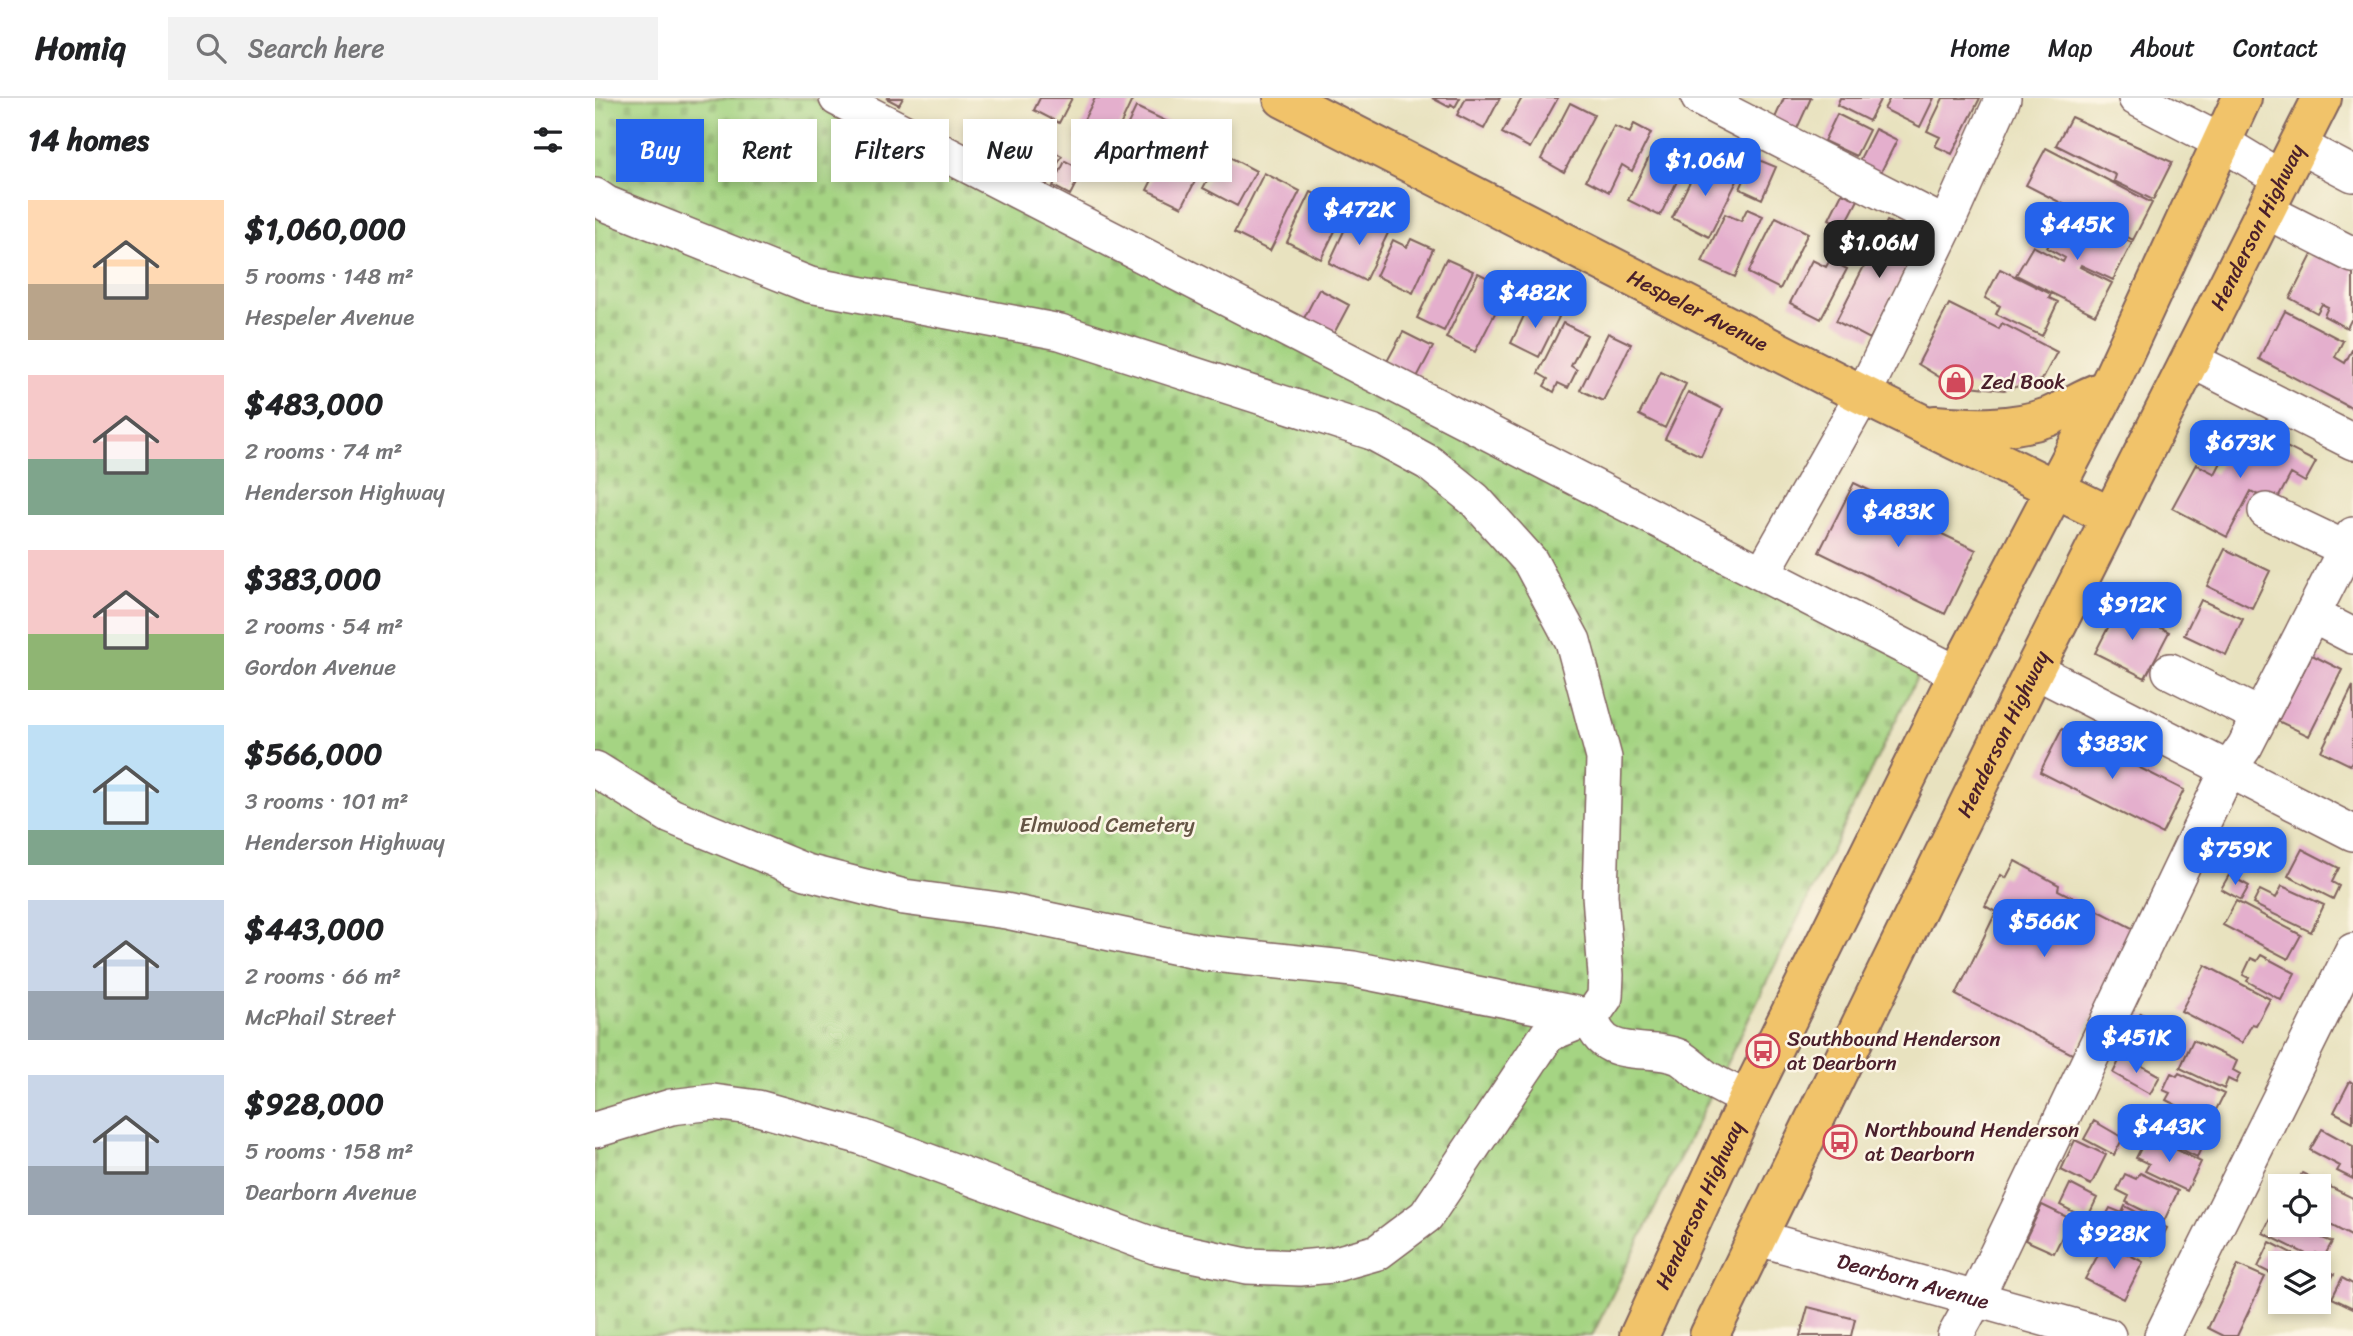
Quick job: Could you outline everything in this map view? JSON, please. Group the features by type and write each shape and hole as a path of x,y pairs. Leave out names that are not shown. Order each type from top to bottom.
{"main road":[{"name":"Hespeler Avenue","path":"1283,98 1863,395 2112,517"},
{"name":"Henderson Highway","path":"1639,1336 1748,1099 1958,674 2107,390 2242,98"},
{"name":"Henderson Highway","path":"1709,1336 2034,670 2322,98"},
{"path":"1923,425 2017,425 2049,416 2091,394 2107,390"}],"street":[{"path":"837,98 1958,674"},
{"path":"1699,98 1946,225"},
{"path":"1763,572 1863,395 1946,225 2003,98"},
{"path":"2136,98 2221,142 2274,195 2353,255"},
{"path":"2298,145 2353,174"},
{"path":"595,197 810,285 1060,332 1372,432 1429,463 1475,499 1529,561 1573,641 1604,758 1600,895 1606,975 1605,997 1591,1017 1548,1034 1426,1216 1378,1252 1332,1265 1300,1269 1247,1266 1155,1246 862,1137 758,1108 713,1102 671,1107 595,1130"},
{"path":"2192,360 2353,442"},
{"path":"1955,1336 1975,1300 2228,770 2245,746 2350,542 2266,510"},
{"path":"2314,616 2353,636"},
{"path":"2034,670 2353,833"},
{"path":"2170,671 2260,716"},
{"path":"595,769 671,816 806,872 904,897 1006,911 1205,953 1353,969 1591,1017"},
{"path":"2162,1336 2353,951"},
{"path":"1591,1017 1593,1027 1605,1040 1623,1051 1666,1053 1681,1058 1705,1077 1729,1090"},
{"name":"Dearborn Avenue","path":"1758,1238 2108,1336"}],"green space":[{"name":"Elmwood Cemetery","path":"595,98 812,98 853,119 831,119 831,182 949,182 949,168 963,175 963,182 976,182 1922,667 1592,1336 595,1336"}],"building":[{"path":"886,98 903,98 899,105"},
{"path":"1040,98 1072,98 1059,123 1057,119 1034,110"},
{"path":"1095,98 1133,98 1123,119 1084,119"},
{"path":"1432,98 1460,98 1455,107 1451,104 1449,107"},
{"path":"1466,98 1500,98 1484,129 1457,115"},
{"path":"1522,98 1558,98 1530,148 1502,133"},
{"path":"1784,98 1811,98 1796,131 1774,120"},
{"path":"1840,98 1881,98 1869,121 1837,105"},
{"path":"1890,98 1934,98 1920,127 1884,109"},
{"path":"1943,98 1980,98 1952,154 1935,146 1940,137 1927,131"},
{"path":"1570,103 1594,115 1564,172 1541,159"},
{"path":"1136,107 1162,119 1130,119"},
{"path":"1837,114 1869,130 1856,156 1824,141"},
{"path":"2071,117 2172,162 2153,200 2114,181 2116,175 2056,145"},
{"path":"1634,124 1651,133 1632,171 1622,165 1609,192 1586,180 1614,126 1630,133"},
{"path":"1875,129 1897,140 1880,174 1858,163"},
{"path":"2046,148 2152,203 2133,240 2026,185"},
{"path":"1651,153 1683,169 1660,216 1628,200"},
{"path":"1232,158 1256,171 1237,206 1203,188 1206,182 1232,182"},
{"path":"1754,158 1776,167 1762,199 1740,189"},
{"path":"1701,159 1739,177 1709,237 1672,218"},
{"path":"1065,161 1071,164 1071,182 1077,182 1070,195 1053,186"},
{"path":"1264,173 1300,191 1270,251 1234,233"},
{"path":"1151,182 1195,182 1182,207 1147,190"},
{"path":"1311,192 1346,209 1321,259 1287,242"},
{"path":"1842,193 1858,200 1844,227 1829,219"},
{"path":"1747,209 1763,216 1735,277 1702,262 1725,214 1741,221"},
{"path":"2067,209 2132,243 2113,280 2081,265 2080,267 2112,283 2095,315 2016,275 2033,246 2063,262 2065,258 2047,248"},
{"path":"1351,216 1358,220 1360,217 1389,231 1365,281 1329,263"},
{"path":"1776,217 1808,233 1780,289 1748,273"},
{"path":"1887,221 1921,239 1870,339 1836,321"},
{"path":"1411,239 1433,249 1413,293 1376,276 1393,240 1407,247"},
{"path":"2317,245 2353,264 2353,321 2351,320 2347,328 2324,316 2328,307 2322,304 2317,313 2290,298"},
{"path":"1446,259 1473,271 1444,331 1417,318"},
{"path":"1812,260 1826,267 1830,260 1847,269 1821,319 1790,303"},
{"path":"2000,269 2051,294 2049,298 2058,302 2042,336 1996,314 2000,306 1985,298"},
{"path":"1478,273 1508,288 1475,352 1446,338"},
{"path":"1319,289 1349,305 1331,339 1301,324"},
{"path":"1530,303 1559,317 1539,357 1511,343"},
{"path":"1949,304 1999,329 2002,323 2057,352 2042,380 2004,390 1970,386 1941,378 1918,364"},
{"path":"2285,311 2343,341 2335,357 2345,363 2353,348 2353,409 2259,359"},
{"path":"1563,323 1587,335 1571,366 1577,370 1568,388 1558,383 1554,392 1544,386 1548,379 1538,373"},
{"path":"1403,332 1433,347 1415,381 1385,365"},
{"path":"1608,333 1631,344 1603,401 1580,390"},
{"path":"1661,372 1686,384 1665,428 1639,415"},
{"path":"1688,392 1723,409 1701,456 1665,439"},
{"path":"2241,424 2316,462 2305,482 2291,474 2275,504 2251,491 2227,537 2172,508 2196,464 2215,474"},
{"path":"1854,483 1925,517 1923,520 1943,529 1940,533 1976,550 1945,614 1819,552"},
{"path":"2225,549 2270,571 2252,608 2207,586"},
{"path":"2201,600 2243,619 2226,655 2184,635"},
{"path":"2119,606 2169,632 2145,678 2095,653"},
{"path":"2312,655 2342,670 2309,736 2278,721"},
{"path":"2353,686 2353,759 2350,765 2321,751"},
{"path":"2062,729 2184,790 2162,834 2040,772"},
{"path":"2302,849 2339,868 2332,882 2339,886 2333,899 2288,876"},
{"path":"2015,861 2059,885 2058,890 2136,930 2074,1055 1956,995 1996,912 1985,906 2001,875 2006,878"},
{"path":"2229,875 2249,886 2241,900 2221,889"},
{"path":"2282,886 2324,905 2311,932 2253,904 2260,890 2276,898"},
{"path":"2236,901 2301,935 2288,959 2223,925"},
{"path":"2261,955 2295,973 2281,1000 2247,981 2249,978 2243,975 2251,958 2257,961"},
{"path":"2205,965 2270,999 2256,1025 2252,1024 2242,1043 2181,1011"},
{"path":"2141,1013 2170,1030 2161,1047 2131,1031"},
{"path":"2193,1040 2237,1061 2233,1070 2240,1074 2236,1083 2228,1079 2224,1089 2180,1068"},
{"path":"2122,1055 2160,1076 2150,1094 2113,1073"},
{"path":"2171,1073 2177,1076 2179,1073 2224,1094 2210,1122 2166,1100 2170,1093 2163,1090"},
{"path":"2350,1081 2353,1083 2353,1122 2334,1112"},
{"path":"2173,1109 2211,1128 2197,1157 2158,1138 2161,1132 2149,1126 2157,1110 2169,1116"},
{"path":"2094,1121 2123,1138 2114,1155 2084,1139"},
{"path":"2322,1129 2353,1146 2353,1179 2337,1171 2340,1166 2310,1150"},
{"path":"2075,1140 2106,1155 2091,1185 2061,1170"},
{"path":"2160,1141 2201,1162 2187,1191 2145,1171 2149,1164 2136,1158 2144,1142 2156,1148"},
{"path":"2140,1173 2178,1191 2164,1221 2126,1202 2129,1196 2117,1190 2125,1174 2136,1179"},
{"path":"2070,1184 2097,1198 2087,1219 2060,1205"},
{"path":"2331,1187 2353,1198 2353,1237 2331,1225"},
{"path":"2042,1205 2071,1219 2054,1253 2025,1240"},
{"path":"2125,1206 2167,1228 2153,1256 2111,1235 2114,1230 2102,1223 2110,1208 2122,1213"},
{"path":"2268,1223 2268,1235 2263,1233"},
{"path":"2271,1237 2322,1237 2332,1242 2327,1251 2300,1251"},
{"path":"2105,1242 2143,1262 2124,1299 2085,1279"},
{"path":"2270,1242 2288,1251 2268,1251 2268,1272 2258,1267"},
{"path":"2238,1265 2265,1277 2237,1336 2224,1336 2208,1328"},
{"path":"2342,1278 2353,1284 2353,1308 2332,1298"},
{"path":"1808,1307 1855,1319 1851,1336 1800,1336"}],"place":[{"name":"Zed Book","path":"1956,382"},
{"name":"Southbound Henderson at Dearborn","path":"1763,1051"},
{"name":"Northbound Henderson at Dearborn","path":"1840,1142"}]}
